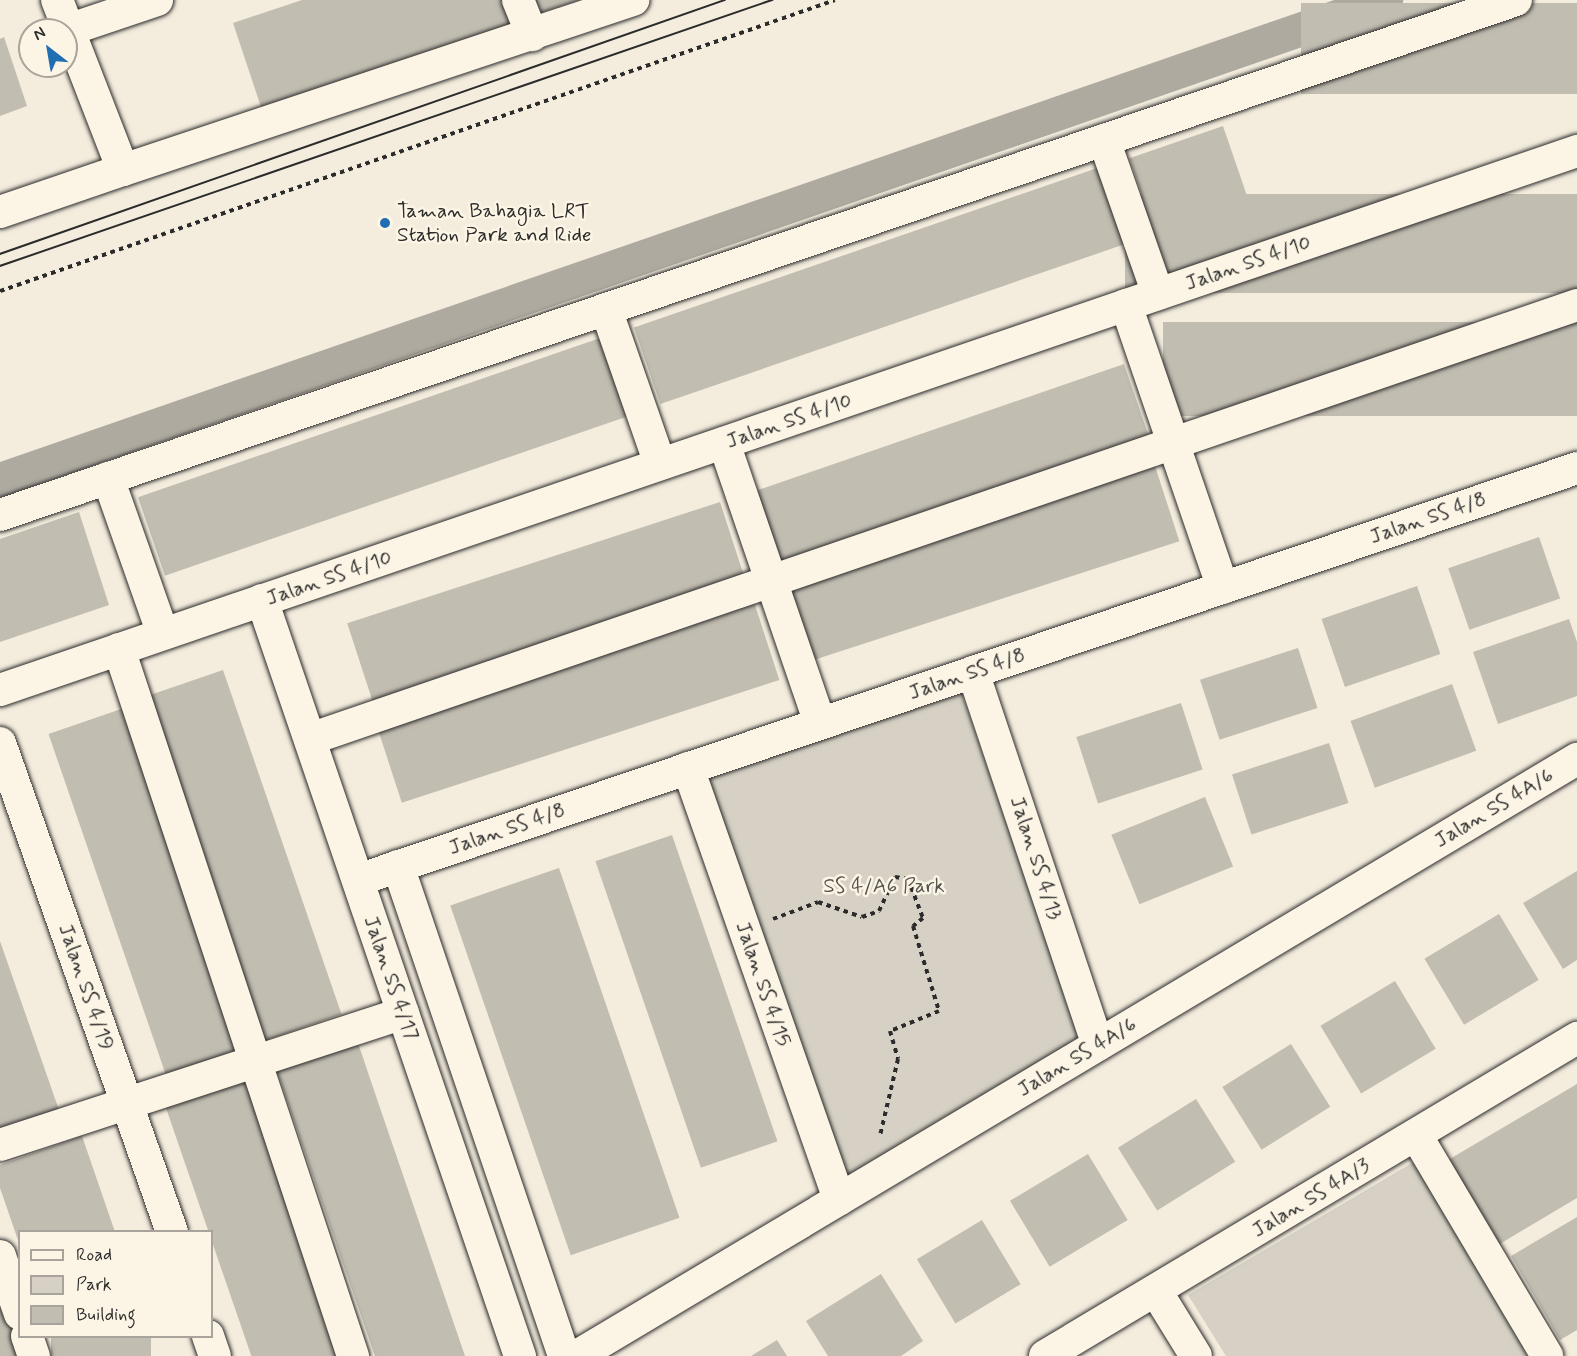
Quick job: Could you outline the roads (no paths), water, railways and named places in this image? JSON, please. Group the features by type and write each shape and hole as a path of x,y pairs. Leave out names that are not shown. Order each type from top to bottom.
{"street":[{"path":"57,0 64,18"},
{"path":"78,27 157,0"},
{"path":"518,0 532,35"},
{"path":"0,212 633,0"},
{"path":"0,515 1516,0"},
{"path":"78,55 123,170"},
{"path":"1104,140 1158,294"},
{"name":"Jalan SS 4/10","path":"0,690 1577,151"},
{"path":"1126,305 1223,588"},
{"path":"310,739 1577,305"},
{"path":"606,309 660,464"},
{"path":"724,443 820,723"},
{"name":"Jalan SS 4/8","path":"358,880 1577,468"},
{"path":"108,478 163,634"},
{"name":"Jalan SS 4/17","path":"262,600 520,1356"},
{"path":"119,649 258,1060 353,1356"},
{"name":"Jalan SS 4/13","path":"973,672 1098,1045"},
{"name":"Jalan SS 4/19","path":"0,743 171,1230"},
{"name":"Jalan SS 4A/6","path":"577,1356 1577,759"},
{"name":"Jalan SS 4/15","path":"688,768 839,1199"},
{"name":"Jalan SS 4/17","path":"398,866 564,1356"},
{"path":"0,1145 403,1013"},
{"name":"Jalan SS 4A/3","path":"1045,1356 1577,1038"},
{"path":"1416,1135 1546,1356"},
{"path":"0,1256 18,1308"},
{"path":"1156,1291 1196,1356"},
{"path":"28,1338 34,1356"},
{"path":"209,1338 215,1356"}],"waterway":[{"path":"0,480 1386,0"}],"tram line":[{"path":"0,254 725,0"},
{"path":"0,266 772,0"}],"place":[{"name":"Taman Bahagia LRT Station Park and Ride","path":"385,223"}],"park label":[{"name":"SS 4/A6 Park","path":"884,886"}]}
